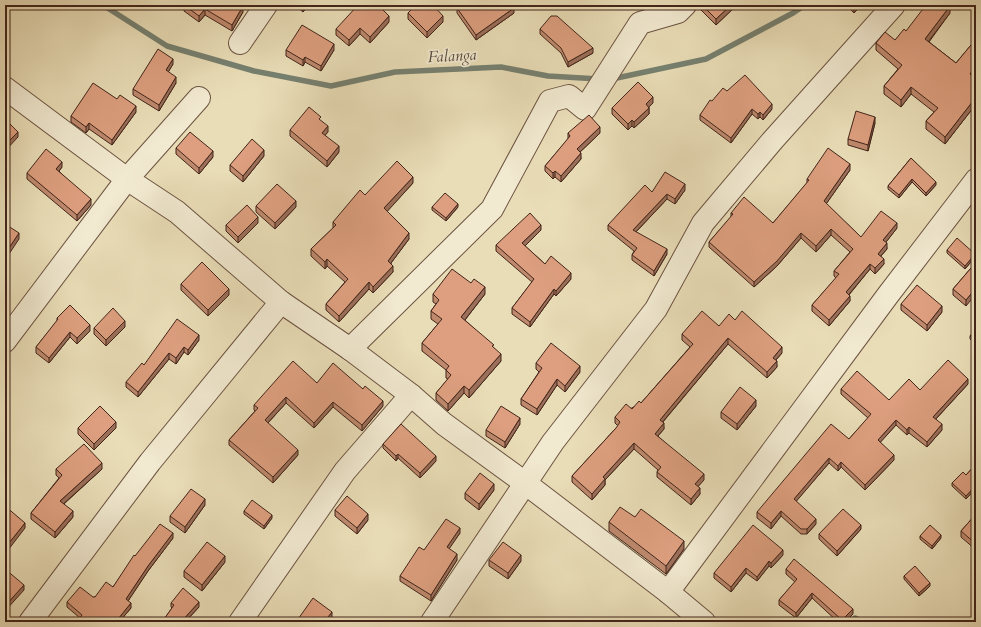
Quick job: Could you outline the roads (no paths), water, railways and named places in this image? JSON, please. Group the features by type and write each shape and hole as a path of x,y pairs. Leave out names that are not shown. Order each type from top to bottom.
{"street":[{"path":"240,43 266,5"},
{"path":"350,349 492,209 550,100 569,96 585,109 599,90 640,23 678,12 685,5"},
{"path":"432,622 553,442 656,309 703,223 773,140 894,5"},
{"path":"5,88 127,179 177,212 281,302 350,349 411,395 444,424 525,483 668,592 704,622"},
{"path":"5,341 127,179 199,98"},
{"path":"668,592 888,295 976,180"},
{"path":"30,622 150,462 281,302"},
{"path":"240,622 345,470 411,395"}],"waterway":[{"name":"Falanga","path":"103,5 167,46 254,71 331,86 395,72 501,67 548,76 599,79"},
{"name":"Falanga","path":"612,79 706,59 793,13 805,5"},
{"path":"851,622 855,618 863,622"}]}
